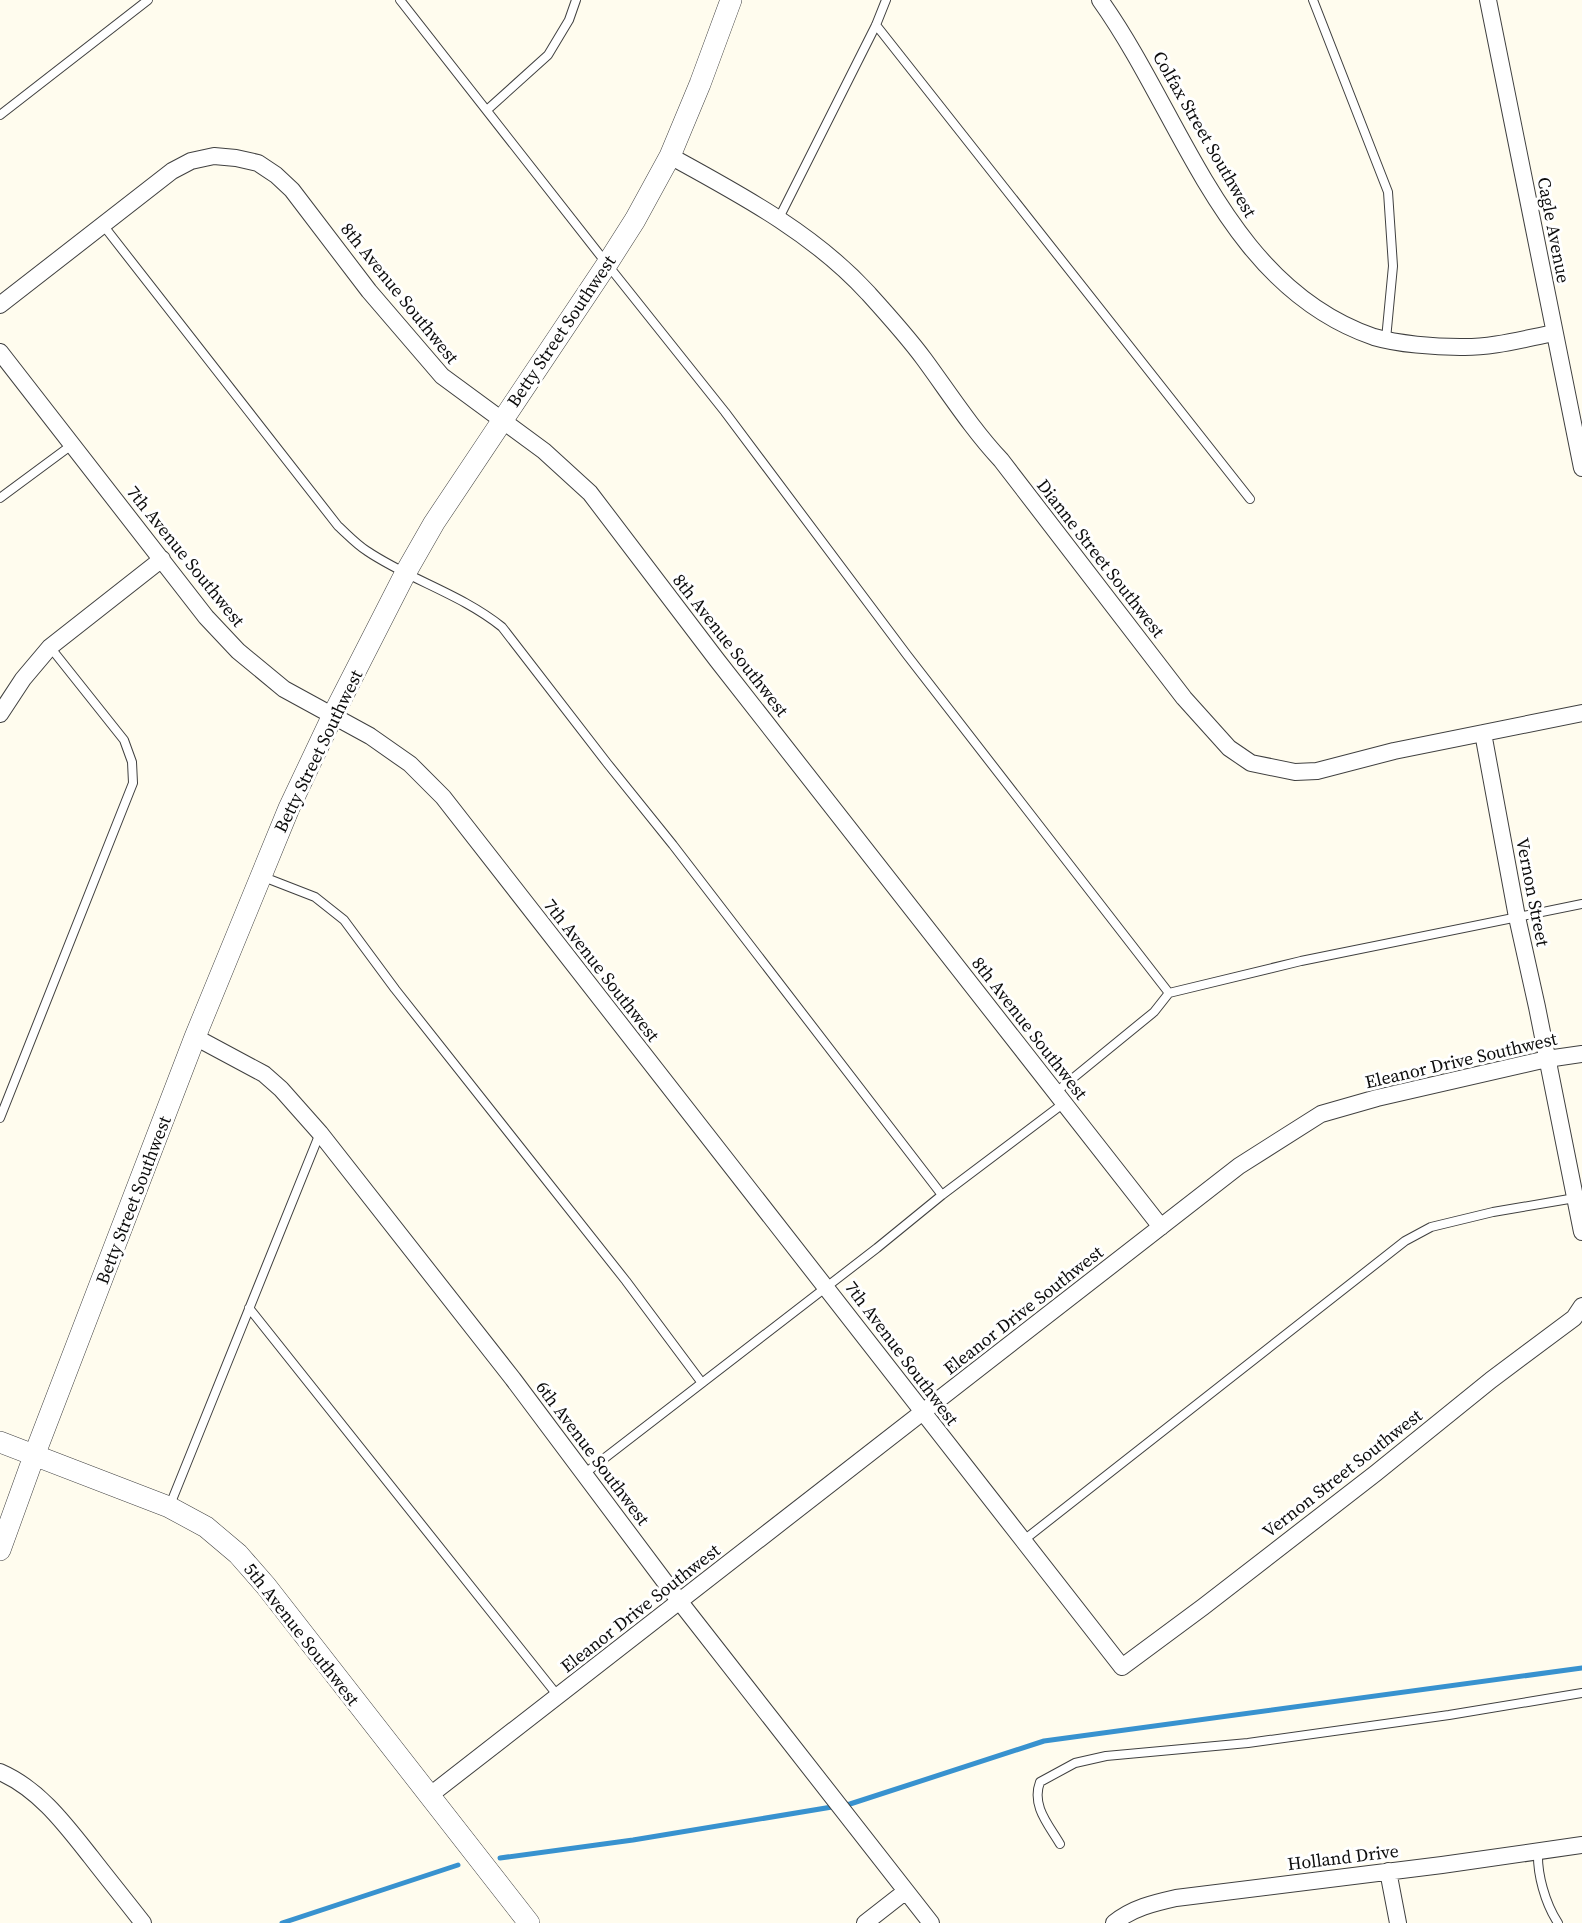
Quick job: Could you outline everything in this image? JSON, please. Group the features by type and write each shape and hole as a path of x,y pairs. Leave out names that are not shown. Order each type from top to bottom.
{"street":[{"name":"Betty Street Southwest","path":"0,1550 195,1037 289,808 333,715 406,572 439,514 635,220 670,156 731,0"},
{"name":"Colfax Street Southwest","path":"1100,0 1143,66 1188,152 1227,216 1252,251 1298,296 1335,318 1386,339 1459,347 1482,346 1554,333"},
{"name":"Cagle Avenue","path":"1488,0 1582,468"},
{"name":"8th Avenue Southwest","path":"103,225 172,171 191,161 213,156 236,158 258,164 276,175 292,189 369,291 442,376 560,464 590,493 724,669 1161,1227"},
{"name":"Dianne Street Southwest","path":"670,156 778,218 803,235 867,292 924,359 987,445 1015,478 1184,698 1229,748 1251,763 1295,772 1317,771 1394,751 1582,713"},
{"path":"0,305 103,225"},
{"name":"7th Avenue Southwest","path":"0,352 206,617 238,651 284,689 370,736 410,764 443,797 1122,1667"},
{"path":"0,714 23,679 50,647 162,559"},
{"name":"Vernon Street","path":"1483,733 1516,917 1547,1059"},
{"name":"6th Avenue Southwest","path":"195,1037 264,1074 281,1089 320,1133 513,1380 680,1602 931,1923"},
{"name":"Eleanor Drive Southwest","path":"429,1796 1239,1166 1278,1140 1321,1114 1377,1098 1547,1059 1582,1054"},
{"path":"1547,1059 1582,1232"},
{"name":"Vernon Street Southwest","path":"1122,1667 1376,1473 1491,1380 1566,1325 1582,1306"},
{"name":"5th Avenue Southwest","path":"0,1442 169,1508 206,1527 238,1554 266,1586 529,1923"},
{"path":"0,1772 14,1778 36,1795 62,1821 143,1923"},
{"name":"Holland Drive","path":"1114,1923 1122,1916 1147,1904 1176,1898 1582,1845"},
{"path":"1388,1871 1398,1923"},
{"path":"865,1923 906,1891"}],"lane":[{"path":"0,115 148,0"},
{"path":"400,0 725,412 907,655 1168,993"},
{"path":"487,110 548,55 569,20 576,0"},
{"path":"778,218 824,133 886,0"},
{"path":"1313,0 1388,192 1393,266 1386,339"},
{"path":"876,25 1250,499"},
{"path":"103,225 338,526 366,551 485,613 502,627 942,1195"},
{"path":"0,498 73,444"},
{"path":"0,1118 133,783 132,762 124,740 50,647"},
{"path":"260,875 315,897 344,920 626,1281 702,1383"},
{"path":"584,1474 877,1248 942,1195 1060,1097 1154,1012 1168,993 1301,962 1582,904"},
{"path":"169,1508 320,1133"},
{"path":"1024,1540 1405,1241 1431,1227 1493,1212 1575,1198"},
{"path":"249,1308 558,1696"},
{"path":"1060,1844 1040,1810 1036,1792 1040,1782 1075,1763 1106,1756 1248,1743 1449,1715 1582,1693"},
{"path":"1538,1851 1537,1867 1553,1915 1558,1923"}],"waterway":[{"path":"500,1858 633,1840 850,1804 1044,1741 1582,1668"},
{"path":"282,1923 458,1865"}]}
